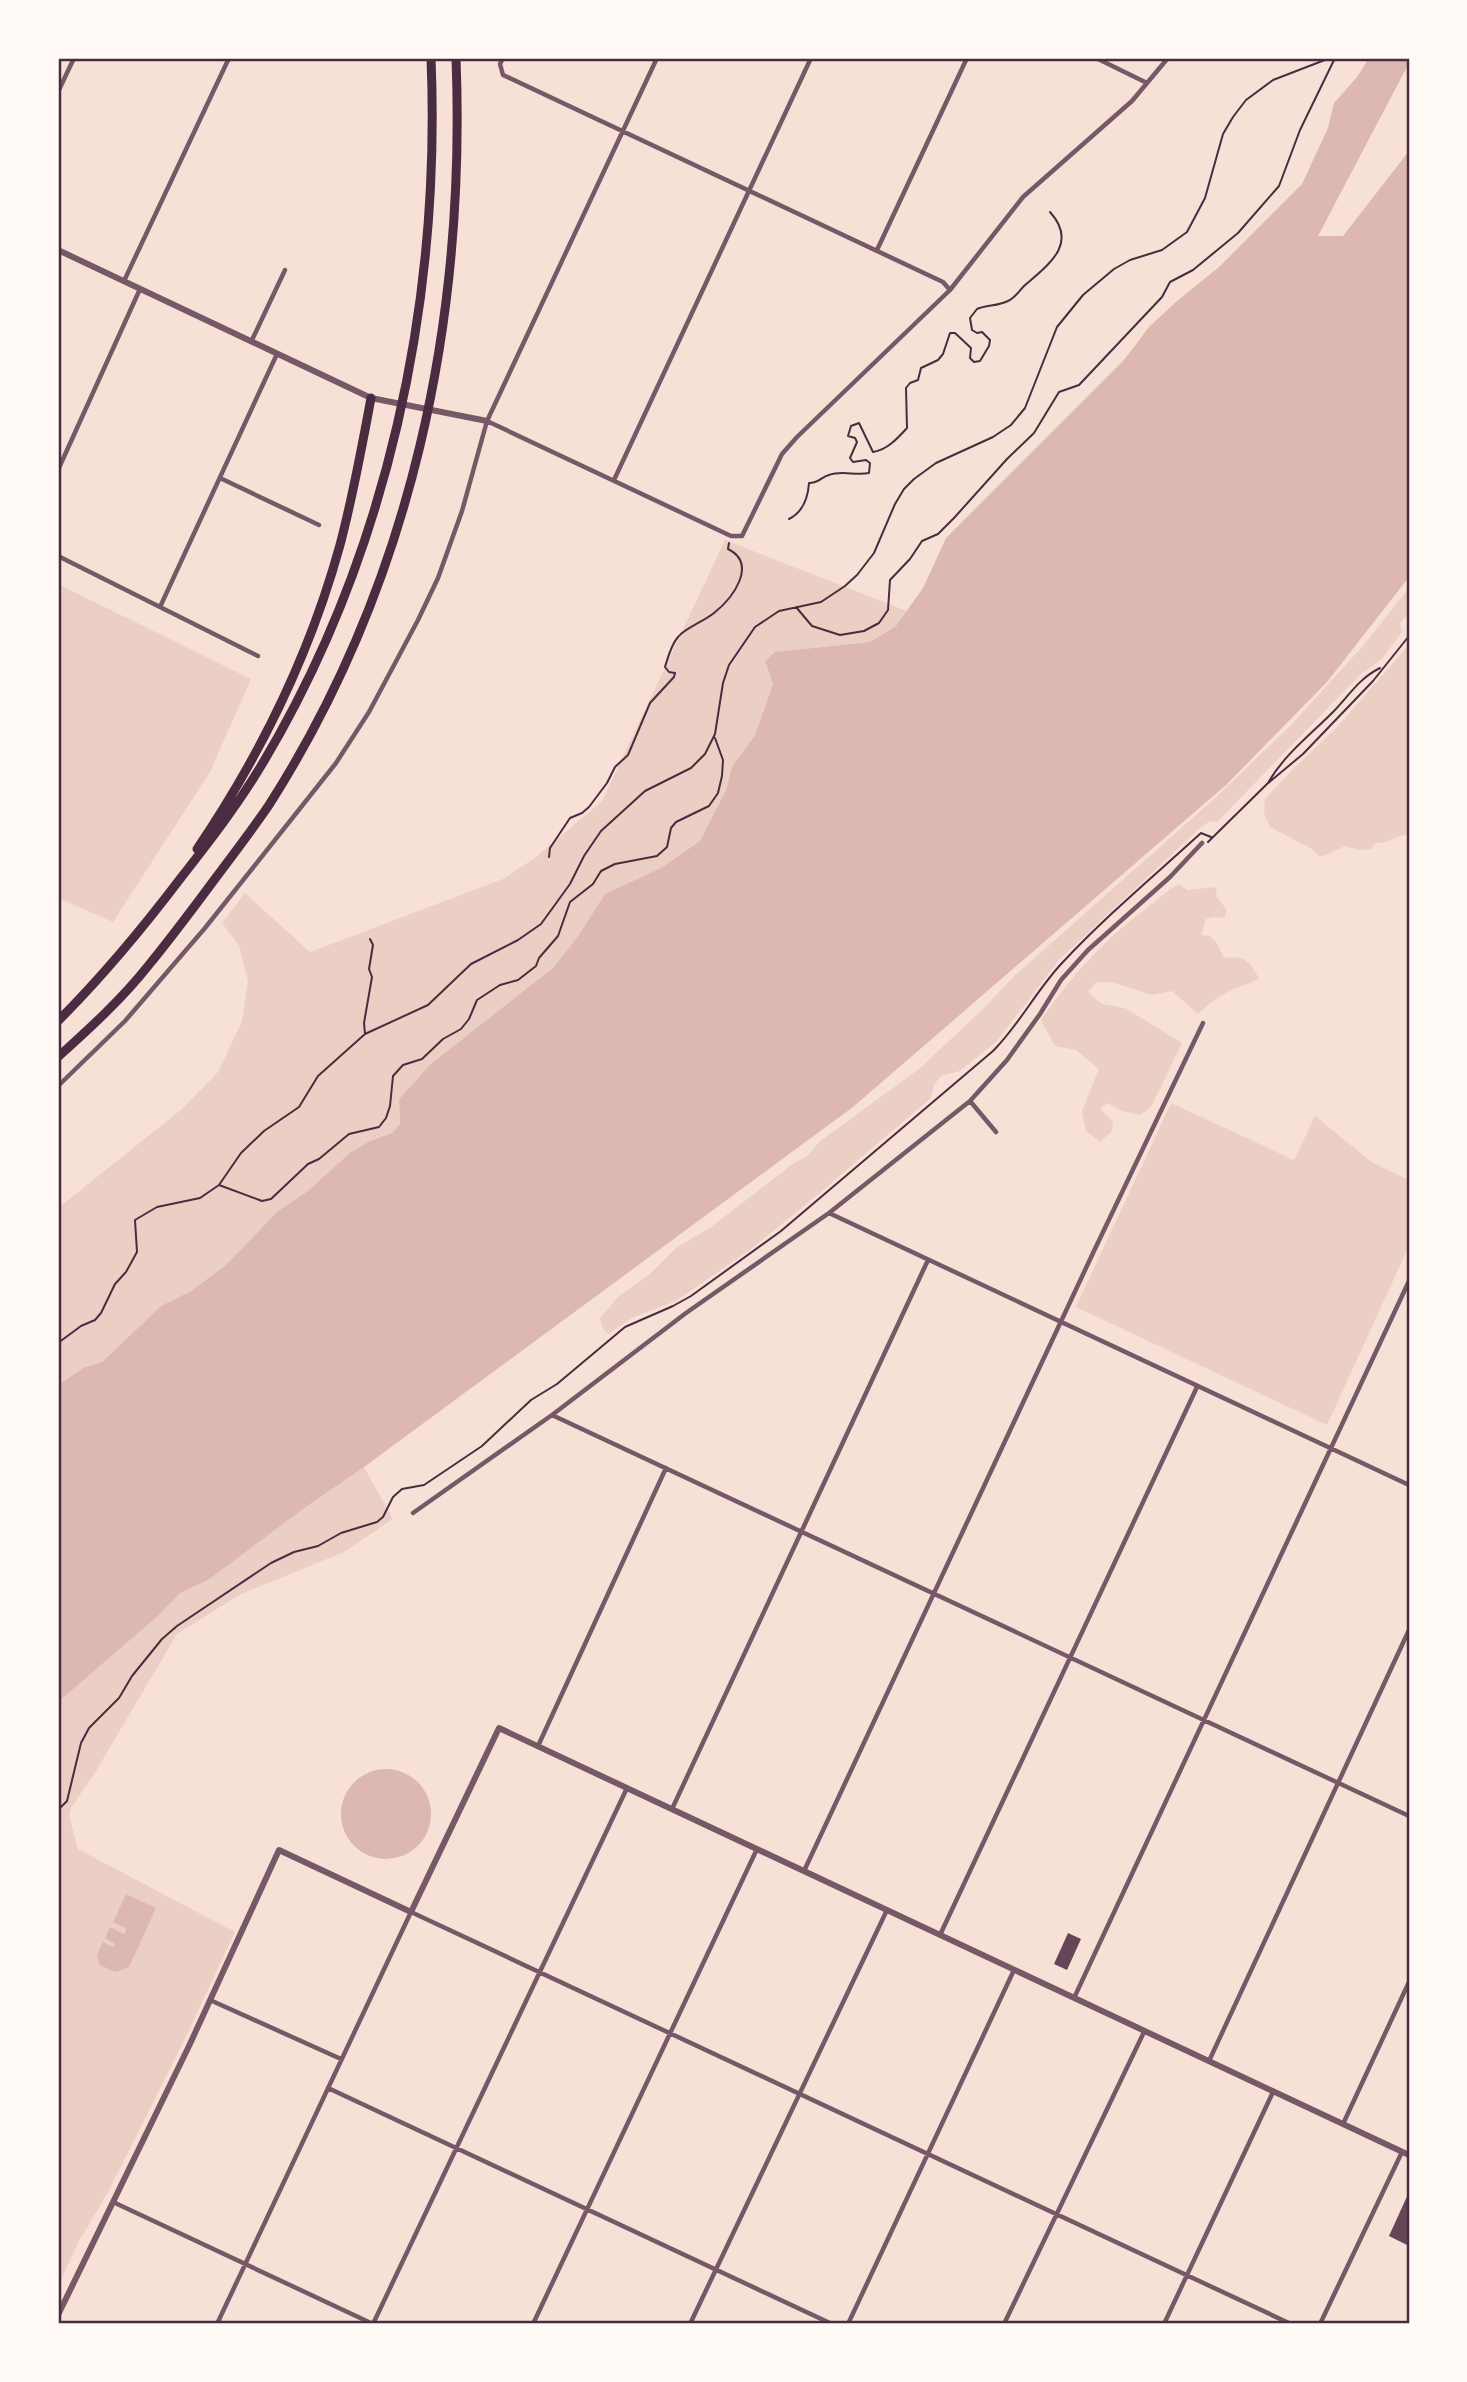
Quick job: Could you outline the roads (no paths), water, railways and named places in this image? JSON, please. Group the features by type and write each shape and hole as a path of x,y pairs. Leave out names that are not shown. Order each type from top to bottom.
{"highway":[{"path":"58,1021 146,924 233,811 309,677 333,623 373,518 410,365 429,197 433,113 431,58"},
{"path":"58,1057 147,968 251,832 301,750 362,625 394,540 424,437 439,365 452,264 456,181 456,58"},
{"path":"146,924 245,774 297,666 340,546 372,398"}],"street":[{"path":"58,92 74,58"},
{"path":"124,281 229,58"},
{"path":"58,1086 125,1021 205,928 351,741 418,620 438,578 462,511 487,421 657,58"},
{"path":"614,480 811,58"},
{"path":"877,250 967,58"},
{"path":"1097,58 1147,83"},
{"path":"58,250 372,398 487,421 731,536 742,536 782,454 797,437 950,289 1023,197 1132,101 1168,58"},
{"path":"501,61 503,75 877,250 943,282 950,289"},
{"path":"252,340 285,270"},
{"path":"58,470 140,289"},
{"path":"160,607 277,353"},
{"path":"220,478 319,525"},
{"path":"58,556 258,656"},
{"path":"413,1513 552,1415 686,1313 829,1213 970,1101 1007,1060 1041,1014 1061,979 1088,950 1202,843"},
{"path":"804,1871 1203,1023"},
{"path":"970,1101 996,1132"},
{"path":"829,1213 1409,1485"},
{"path":"672,1809 928,1260"},
{"path":"1074,1998 1409,1281"},
{"path":"940,1935 1197,1387"},
{"path":"552,1415 1409,1816"},
{"path":"538,1746 666,1468"},
{"path":"1209,2061 1409,1630"},
{"path":"217,2324 499,1728 1409,2155"},
{"path":"113,2202 373,2324 627,1788"},
{"path":"533,2324 757,1849"},
{"path":"58,2315 279,1850 1292,2324"},
{"path":"690,2324 887,1910"},
{"path":"848,2324 1014,1970"},
{"path":"1343,2124 1409,1982"},
{"path":"210,2000 341,2059"},
{"path":"1004,2324 1143,2032"},
{"path":"328,2088 832,2324"},
{"path":"1164,2324 1273,2092"},
{"path":"1321,2324 1402,2152"}]}
